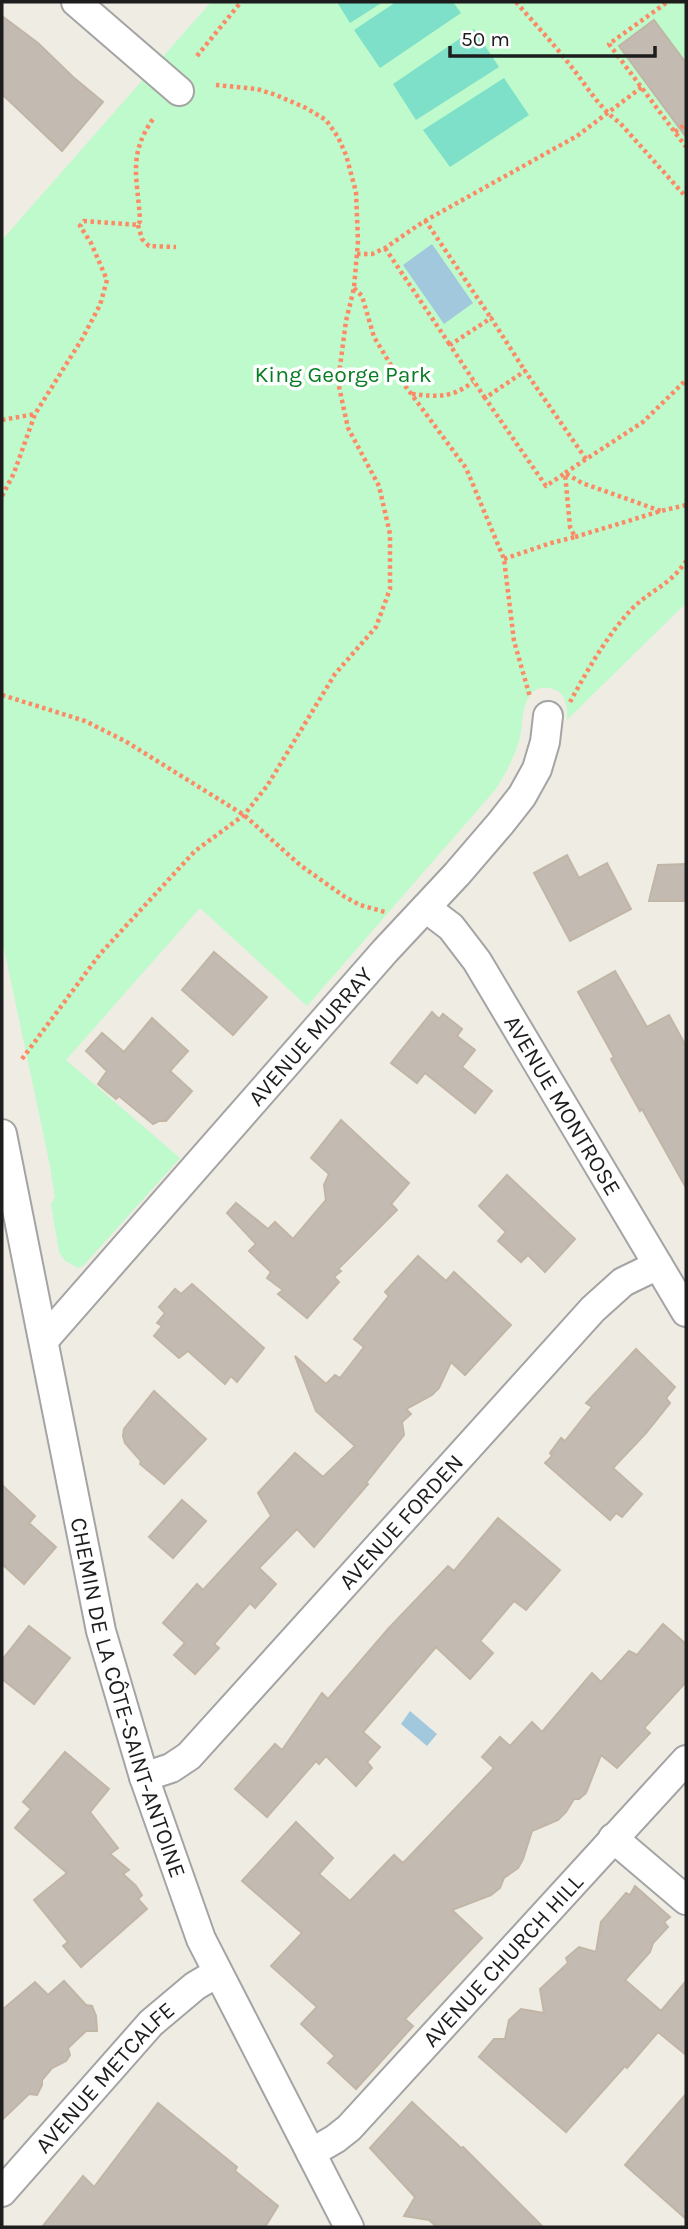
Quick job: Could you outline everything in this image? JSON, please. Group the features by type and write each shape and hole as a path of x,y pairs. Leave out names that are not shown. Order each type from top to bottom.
{"street":[{"path":"76,2 179,91"},
{"name":"AVENUE MURRAY","path":"44,1340 457,874 522,796 537,769 545,742 548,707"},
{"name":"AVENUE MONTROSE","path":"426,908 451,928 477,961 686,1312"},
{"name":"CHEMIN DE LA CÔTE-SAINT-ANTOINE","path":"2,1134 6,1174 44,1340 101,1631 144,1777 201,1939 349,2227"},
{"name":"AVENUE FORDEN","path":"144,1777 171,1768 189,1756 593,1309 623,1282 658,1265"},
{"name":"AVENUE CHURCH HILL","path":"311,2153 349,2128 686,1760"},
{"path":"613,1838 686,1900"},
{"name":"AVENUE METCALFE","path":"2,2192 151,2023 195,1986 217,1973"}],"path":[{"path":"197,56 241,2"},
{"path":"516,2 558,49 588,92 620,123 686,197"},
{"path":"666,3 609,44 686,147"},
{"path":"22,1059 100,954 126,924 195,851 244,815 267,786 335,674 376,627 390,589 390,534 379,486 348,428 338,382 357,254 356,192 346,155 338,136 326,120 276,95 236,85 216,85"},
{"path":"357,254 372,254 384,248 425,220 577,136 642,87"},
{"path":"153,119 139,142 136,154 135,173 140,221 138,225 142,239 149,246 176,247"},
{"path":"675,132 686,124"},
{"path":"2,496 14,473 35,414 100,305 107,280 91,243 80,226 84,220 138,225"},
{"path":"425,220 586,459"},
{"path":"384,248 545,486 643,422 686,380"},
{"path":"354,288 362,296 374,337 394,372 466,468 504,559 513,641 548,707 569,702 631,610 679,572 686,561"},
{"path":"450,345 491,318"},
{"path":"485,398 525,371"},
{"path":"411,394 435,396 459,392 473,381"},
{"path":"2,420 35,414"},
{"path":"565,473 592,486 661,511"},
{"path":"565,473 570,527 575,537"},
{"path":"504,559 686,505"},
{"path":"2,695 85,721 158,761 244,815 300,865 345,897 360,905 393,914"}],"green space":[{"name":"King George Park","path":"211,2 686,2 686,603 567,720 567,708 562,694 553,689 534,691 526,704 515,754 495,790 307,1006 200,908 66,1060 180,1158 84,1265 78,1268 64,1260 59,1252 51,1204 55,1197 49,1161 2,939 2,240"},
{"path":"337,2 383,2 350,23"},
{"path":"396,2 453,2 461,13 380,68 354,30"},
{"path":"474,29 499,67 416,120 393,84"},
{"path":"504,78 529,115 450,167 423,130"}],"water":[{"path":"432,244 473,303 444,324 403,265"},
{"path":"410,1711 437,1734 427,1746 401,1724"}],"building":[{"path":"2,16 38,43 103,102 62,151 2,94"},
{"path":"654,20 686,63 686,137 619,46"},
{"path":"567,855 579,878 607,863 631,909 570,941 534,873"},
{"path":"686,864 686,901 649,901 658,865"},
{"path":"214,952 267,997 233,1035 182,990"},
{"path":"615,971 647,1027 669,1015 686,1046 686,1188 611,1059 614,1057 578,992"},
{"path":"432,1012 439,1019 443,1014 462,1029 457,1036 475,1050 462,1067 492,1091 475,1113 425,1073 417,1083 391,1063"},
{"path":"152,1018 188,1051 170,1071 192,1091 166,1121 153,1124 119,1096 116,1099 98,1084 107,1071 86,1051 102,1033 124,1052"},
{"path":"341,1120 409,1183 391,1204 397,1210 338,1269 341,1271 334,1277 339,1282 307,1318 278,1294 283,1290 267,1278 271,1272 249,1251 256,1244 227,1213 236,1203 268,1229 275,1222 293,1239 326,1200 324,1185 329,1174 311,1158"},
{"path":"507,1175 575,1239 545,1272 528,1255 521,1262 498,1241 506,1232 479,1206"},
{"path":"418,1256 446,1281 454,1272 511,1325 465,1375 451,1362 439,1388 432,1395 406,1409 411,1414 402,1422 404,1435 366,1483 368,1484 314,1547 297,1529 259,1568 276,1584 255,1608 250,1603 214,1644 219,1648 195,1674 174,1655 185,1643 163,1623 197,1584 203,1590 271,1516 258,1493 295,1453 323,1477 355,1446 316,1411 295,1356 326,1384 335,1375 340,1378 364,1347 354,1339 389,1296 385,1292"},
{"path":"192,1284 264,1348 237,1382 231,1376 225,1384 188,1351 179,1358 154,1336 162,1326 157,1323 165,1313 159,1307 175,1289 181,1294"},
{"path":"636,1349 675,1387 666,1398 670,1403 613,1468 642,1494 622,1517 616,1513 610,1520 545,1463 552,1456 550,1453 561,1438 565,1441 592,1407 586,1403"},
{"path":"154,1391 206,1439 164,1484 140,1464 141,1461 125,1443 123,1436 124,1429"},
{"path":"2,1485 35,1516 29,1523 56,1547 24,1584 2,1564"},
{"path":"182,1500 206,1521 173,1558 149,1537"},
{"path":"498,1518 560,1570 526,1610 514,1601 480,1641 493,1653 470,1679 436,1647 363,1732 380,1747 367,1762 372,1768 356,1786 326,1756 319,1764 316,1761 267,1817 235,1789 275,1744 282,1750 322,1693 328,1699 388,1629 448,1566 454,1571"},
{"path":"663,1624 686,1644 686,1682 644,1728 650,1733 617,1768 601,1755 586,1793 579,1799 574,1799 558,1820 532,1831 518,1868 504,1878 500,1888 491,1895 452,1910 482,1938 405,2019 413,2026 356,2089 328,2063 335,2056 301,2024 317,2007 271,1966 302,1933 242,1881 296,1822 333,1858 319,1874 350,1901 394,1855 403,1863 494,1768 482,1757 500,1737 510,1746 532,1722 542,1732 592,1673 601,1682 629,1651 637,1655"},
{"path":"29,1626 70,1658 34,1704 2,1679 2,1660"},
{"path":"65,1752 109,1789 90,1812 118,1848 110,1854 129,1870 123,1874 136,1886 142,1895 138,1899 147,1909 81,1967 63,1946 68,1942 34,1900 67,1873 15,1828 31,1809 23,1802"},
{"path":"635,1886 670,1917 664,1922 668,1927 625,1980 661,2011 686,1981 686,2055 658,2032 566,2132 479,2057 494,2039 505,2039 509,2020 521,2009 544,2013 540,1989 568,1963 566,1958 579,1947 596,1952 601,1922 626,1893 630,1895"},
{"path":"64,1981 86,2005 92,2006 97,2031 86,2031 68,2048 70,2055 66,2061 52,2068 42,2080 37,2095 29,2094 2,2120 2,2010 35,1982 48,1995"},
{"path":"686,2094 686,2219 625,2165"},
{"path":"412,2102 463,2147 543,2227 437,2227 429,2220 404,2216 415,2197 370,2148"},
{"path":"158,2103 237,2167 235,2171 278,2206 265,2227 42,2227 83,2176 94,2187"}]}
